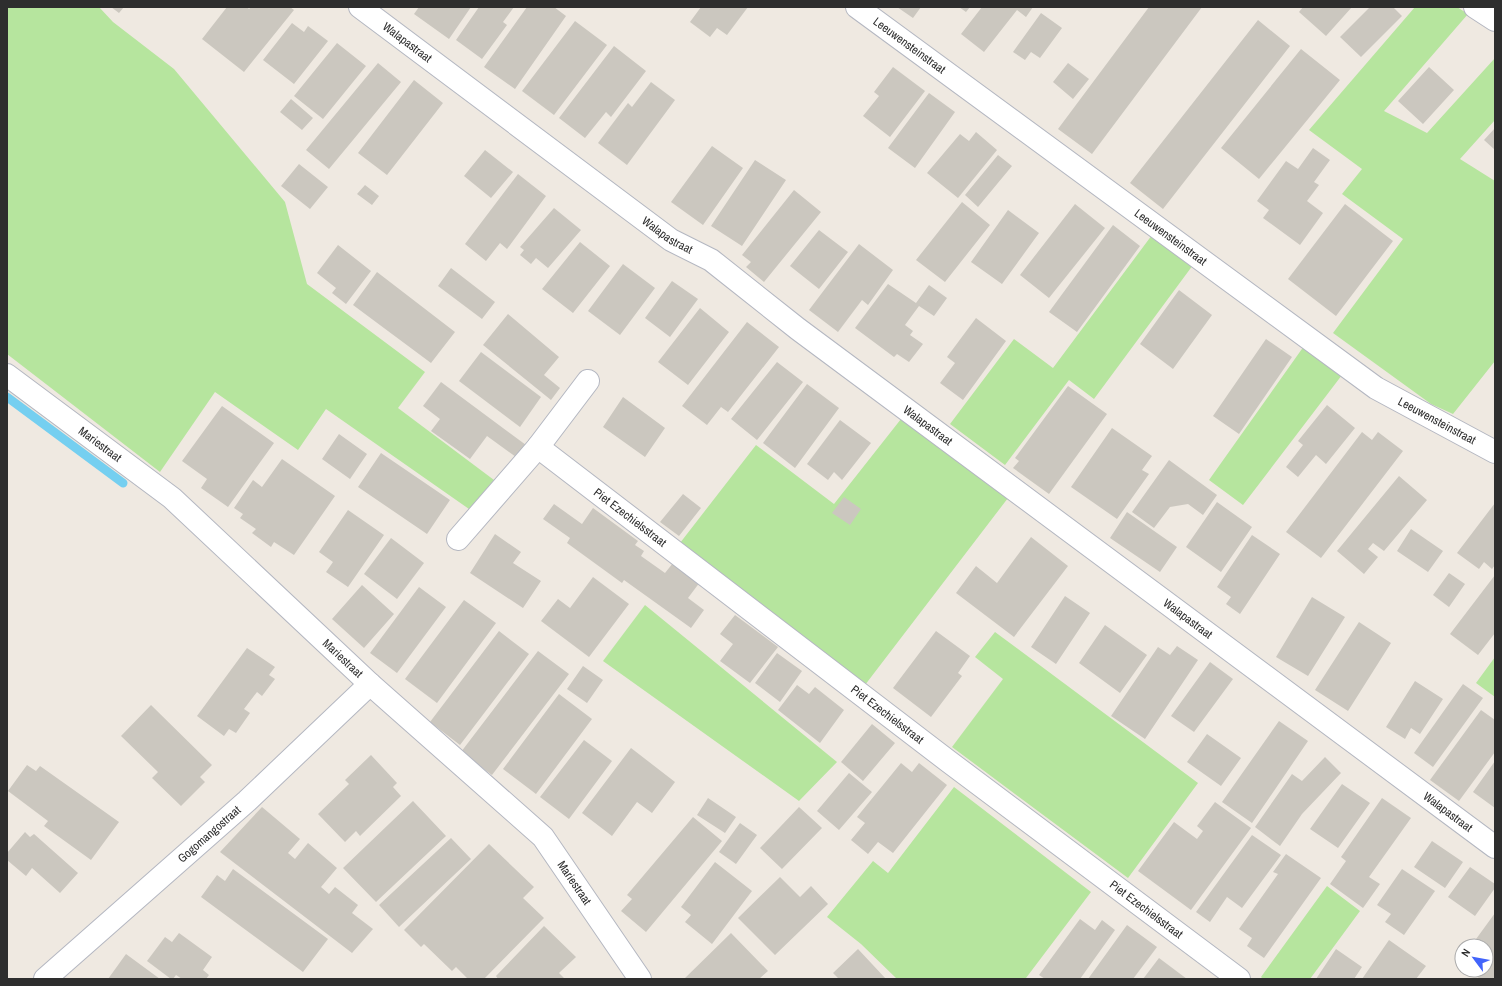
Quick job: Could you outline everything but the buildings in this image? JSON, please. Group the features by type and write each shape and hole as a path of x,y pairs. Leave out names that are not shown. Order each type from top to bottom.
{"street":[{"name":"Walapastraat","path":"360,7 671,240 711,260 798,329 1495,847"},
{"name":"Leeuwensteinstraat","path":"857,7 1376,388 1495,452"},
{"path":"1475,7 1495,20"},
{"name":"Mariestraat","path":"7,375 172,498 370,684 543,837 637,978"},
{"path":"458,539 538,447 588,381"},
{"name":"Piet Ezechielsstraat","path":"538,447 948,761 1239,979"},
{"name":"Gogomangostraat","path":"45,979 247,801 370,684"}],"green space":[{"path":"7,7 99,7 113,22 174,69 285,202 307,284 425,372 398,408 494,480 469,509 326,409 298,450 215,392 160,472 7,354"},
{"path":"1415,7 1457,7 1468,14 1384,111 1427,133 1495,58 1495,120 1460,159 1495,181 1495,361 1453,414 1431,404 1333,333 1403,239 1342,194 1362,169 1309,130"},
{"path":"1152,235 1193,265 1094,399 1069,380 1005,465 950,424 1014,339 1053,368"},
{"path":"1304,346 1342,375 1243,505 1209,480"},
{"path":"901,419 1008,498 865,685 680,543 756,445 834,504"},
{"path":"645,605 837,762 799,801 603,661"},
{"path":"995,632 1198,783 1128,878 952,747 1003,679 975,657"},
{"path":"1495,657 1495,697 1476,683"},
{"path":"954,787 1091,892 1026,978 1027,979 897,979 861,944 827,917 873,861 888,873"},
{"path":"1327,886 1360,911 1310,979 1263,979 1261,977"}],"waterway":[{"path":"7,397 123,483"}]}
